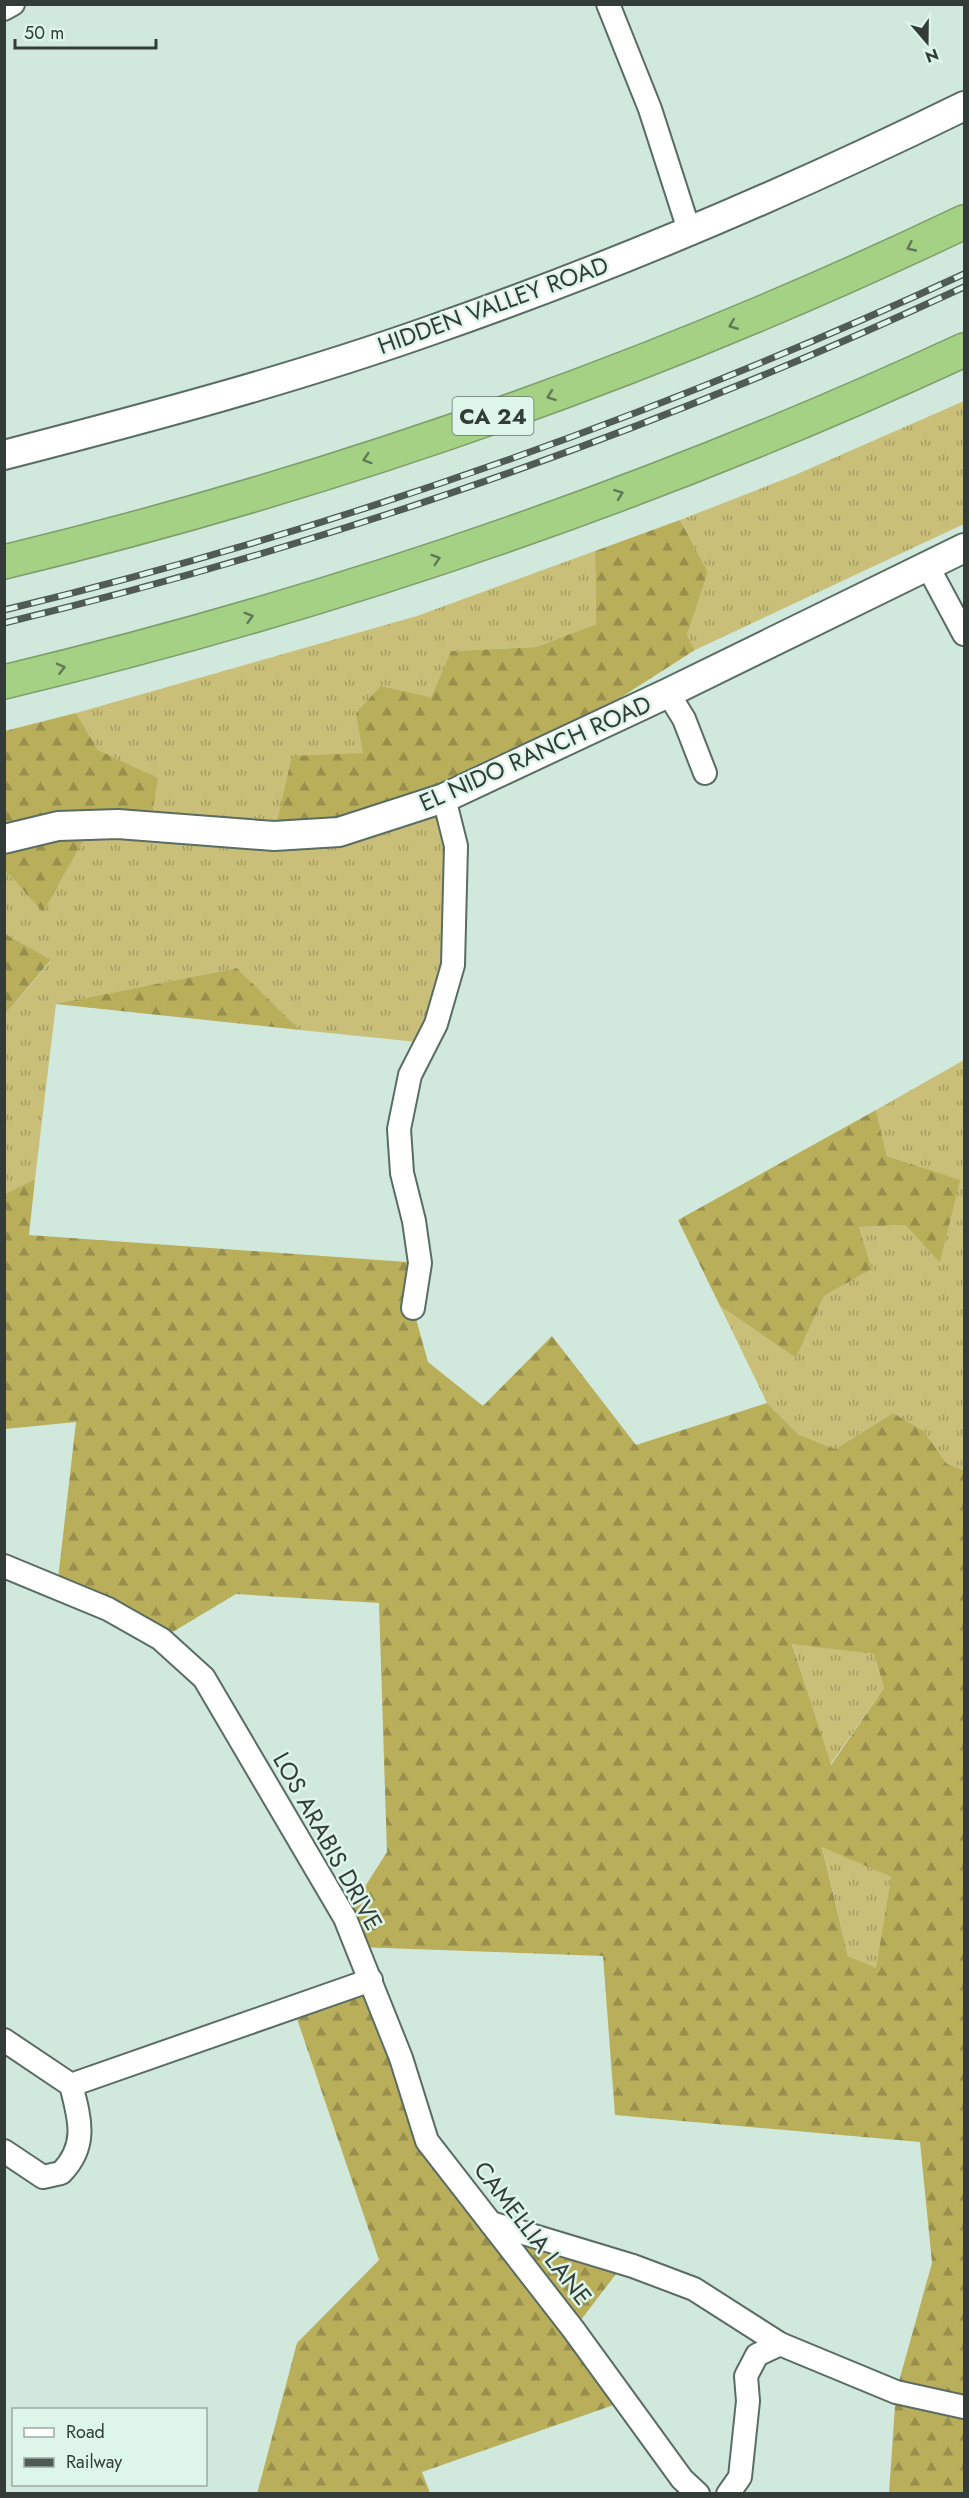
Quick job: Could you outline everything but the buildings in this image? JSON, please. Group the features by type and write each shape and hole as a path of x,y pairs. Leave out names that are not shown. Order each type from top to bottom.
{"highway":[{"name":"CA 24","path":"4,562 117,534 274,489 519,407 738,323 964,222"},
{"path":"4,682 200,631 474,546 742,446 964,350"}],"street":[{"path":"4,9 13,4"},
{"path":"608,4 650,109 689,230"},
{"name":"HIDDEN VALLEY ROAD","path":"4,455 175,411 429,331 689,230 964,106"},
{"name":"EL NIDO RANCH ROAD","path":"4,839 58,826 118,824 274,836 339,832 444,798 668,693 964,548"},
{"path":"927,565 964,634"},
{"path":"668,693 684,719 705,773"},
{"path":"413,1308 420,1263 414,1221 402,1173 399,1129 410,1075 436,1024 453,965 456,846 444,798"},
{"name":"LOS ARABIS DRIVE","path":"4,1566 117,1614 161,1639 204,1678 345,1918 371,1980"},
{"path":"70,2085 371,1980"},
{"name":"CAMELLIA LANE","path":"371,1980 401,2058 427,2141 573,2329 682,2480 698,2493"},
{"path":"4,2040 70,2085 79,2115 79,2147 61,2173 43,2176 4,2151"},
{"path":"491,2223 633,2266 694,2289 780,2344 896,2392 964,2407"},
{"path":"728,2493 740,2476 748,2401 746,2376 757,2355 780,2344"}],"green space":[{"path":"964,401 964,524 695,650 687,635 708,572 680,520 795,475"},
{"path":"680,520 708,572 687,635 695,650 526,758 444,798 274,836 292,756 363,753 356,713 381,686 431,697 451,651 536,647 596,624 595,551"},
{"path":"595,551 596,624 536,647 451,651 431,697 381,686 444,798 453,965 427,1043 300,1030 237,968 56,1004 35,1179 5,1194 5,1014 51,961 5,934 5,870 43,911 92,825 151,775 98,750 76,713 417,616"},
{"path":"76,713 98,750 158,778 150,826 92,825 43,912 5,870 5,731"},
{"path":"5,934 51,960 5,1014"},
{"path":"237,968 300,1030 55,1004"},
{"path":"964,1060 964,1470 947,1464 924,1431 893,1413 835,1449 798,1434 767,1403 720,1306 796,1358 824,1296 872,1269 859,1227 905,1225 940,1263 959,1180 887,1156 876,1110"},
{"path":"876,1110 887,1156 960,1180 940,1263 905,1225 859,1227 872,1269 824,1296 796,1358 720,1306 678,1220"},
{"path":"35,1179 29,1235 420,1263 413,1308 428,1362 483,1406 552,1336 636,1445 767,1403 798,1434 835,1449 893,1413 924,1431 947,1464 964,1470 964,2493 889,2493 896,2392 932,2263 920,2142 615,2115 603,1956 357,1947 345,1918 387,1852 379,1603 236,1594 161,1639 57,1588 76,1422 5,1429 5,1194","holes":["792,1644 874,1654 884,1688 831,1765","822,1847 891,1877 876,1968 848,1956"]},
{"path":"792,1643 874,1654 884,1688 830,1765"},
{"path":"822,1846 891,1877 876,1969 848,1956"},
{"path":"371,1980 427,2141 491,2223 629,2257 574,2329 625,2401 422,2472 430,2493 257,2494 297,2343 379,2260 293,2007"}],"railway":[{"path":"4,610 250,544 493,465 612,422 731,375 964,274"},
{"path":"4,623 250,557 493,479 731,389 964,287"}]}
